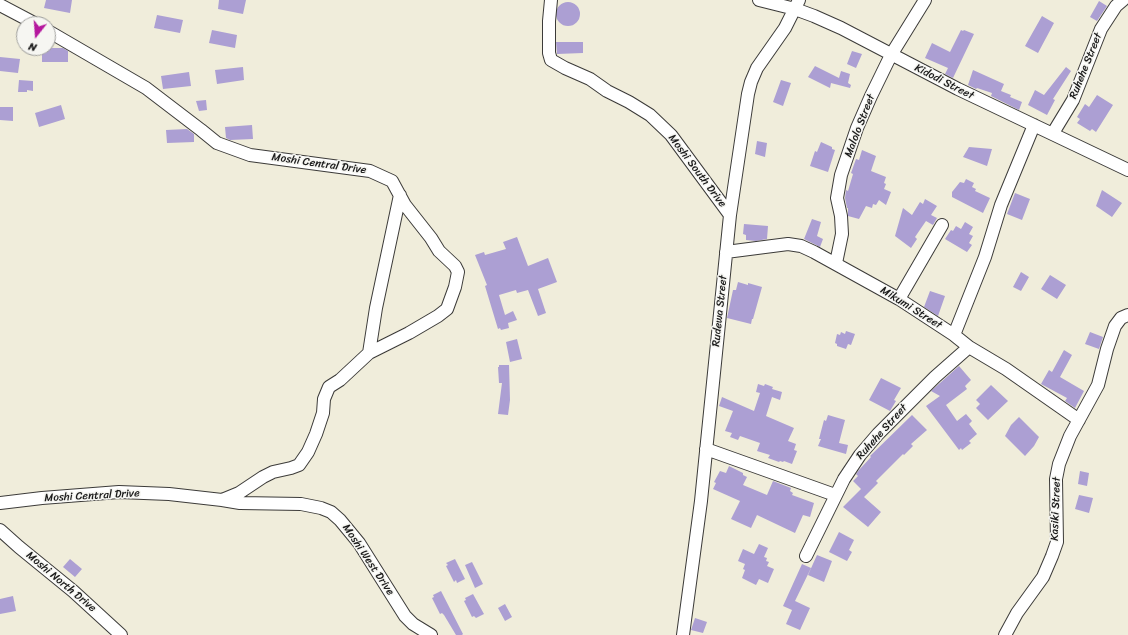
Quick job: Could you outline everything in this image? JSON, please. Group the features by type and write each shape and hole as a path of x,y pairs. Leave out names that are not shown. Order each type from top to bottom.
{"street":[{"name":"Moshi South Drive","path":"551,0 549,53 551,60 590,79 607,91 629,102 650,116 671,135 730,215"},
{"name":"Kidodi Street","path":"758,0 797,4 891,55 958,89 1128,170"},
{"name":"Malolo Street","path":"836,263 842,234 842,216 837,198 841,175 857,128 871,96 891,55 925,0"},
{"name":"Ruhehe Street","path":"1053,133 1073,100 1101,29 1116,6 1123,0"},
{"name":"Rudewa Street","path":"683,635 701,501 730,215 740,141 751,82 757,68 785,28 797,4"},
{"path":"0,5 21,16"},
{"name":"Moshi Central Drive","path":"0,503 119,492 169,494 222,500 239,493 273,472 299,465 308,452 324,413 324,398 329,386 340,380 369,353 386,346 438,316 447,309 455,287 458,272 455,266 439,251 431,238 405,205 392,181 370,171 250,155 216,143 146,88 56,35"},
{"path":"954,335 985,257 1001,205 1034,125"},
{"path":"369,353 376,308 400,195"},
{"path":"899,299 942,225"},
{"name":"Mikumi Street","path":"726,252 788,244 801,246 836,263 899,299 954,335 969,347 1006,369 1079,420"},
{"name":"Kasiki Street","path":"1005,635 1017,613 1043,577 1052,556 1056,542 1056,479 1059,464 1070,436 1098,385 1107,349 1115,326 1121,318 1128,315"},
{"name":"Ruhehe Street","path":"806,556 835,494 860,455 878,434 935,377 969,347"},
{"path":"706,449 835,494"},
{"name":"Moshi West Drive","path":"222,500 240,503 301,504 321,508 331,512 340,520 359,543 405,616 413,624 431,635"},
{"name":"Moshi North Drive","path":"0,530 73,591 121,635"}],"building":[{"path":"46,0 72,0 70,13 44,8"},
{"path":"219,0 246,0 243,14 218,9"},
{"path":"1099,1 1107,6 1097,21 1090,17"},
{"path":"568,2 573,3 579,9 579,19 573,25 568,26 563,25 557,19 556,14 557,9 563,3"},
{"path":"157,15 183,20 180,33 154,28"},
{"path":"1042,16 1054,23 1038,53 1025,46"},
{"path":"212,30 237,35 235,48 209,43"},
{"path":"961,30 974,34 953,78 945,74 948,68 925,58 932,43 950,52"},
{"path":"556,42 583,42 583,53 557,54"},
{"path":"56,48 63,48 68,51 68,62 42,62 42,56 56,56"},
{"path":"852,51 862,54 856,68 847,64"},
{"path":"0,57 20,59 18,73 0,71"},
{"path":"815,66 839,78 841,71 850,74 848,83 851,85 850,88 831,83 830,88 808,77"},
{"path":"243,67 244,80 217,84 215,70"},
{"path":"1066,67 1071,71 1053,99 1055,100 1047,115 1028,105 1035,90 1044,95"},
{"path":"973,70 1004,84 1001,91 1022,102 1019,110 991,96 992,93 977,88 976,89 968,85"},
{"path":"189,72 191,86 163,89 161,76"},
{"path":"19,80 33,81 33,91 27,90 27,92 18,92"},
{"path":"781,80 791,83 783,106 773,102"},
{"path":"1097,95 1113,105 1096,132 1092,129 1090,131 1077,123 1080,119 1077,117 1085,104 1089,107"},
{"path":"206,100 207,110 199,111 196,101"},
{"path":"61,105 65,119 39,127 35,113"},
{"path":"0,107 13,107 13,121 0,120"},
{"path":"252,125 253,139 230,140 226,138 225,127"},
{"path":"187,129 194,134 194,142 167,143 166,130"},
{"path":"757,141 767,143 765,157 755,154"},
{"path":"821,142 835,150 828,172 810,166 815,151 817,152"},
{"path":"969,147 992,149 987,166 963,157"},
{"path":"862,150 876,156 871,171 886,177 884,189 891,192 886,205 879,200 876,205 873,204 872,208 866,206 859,219 848,216 848,208 845,198 846,190 848,191 853,174 851,173 856,159 859,160"},
{"path":"966,179 974,183 972,187 976,189 975,191 990,198 983,213 952,197 952,192 960,182 964,183"},
{"path":"1102,190 1122,203 1112,217 1096,206"},
{"path":"1015,193 1030,199 1022,220 1007,214"},
{"path":"925,199 937,206 931,215 937,218 933,225 926,221 915,237 917,239 911,248 895,236 903,208 912,215 920,202 923,204"},
{"path":"812,219 821,222 817,236 823,239 820,247 804,239"},
{"path":"965,222 973,227 969,234 973,236 969,243 972,245 967,252 945,239 951,230 953,231 956,226 961,229"},
{"path":"744,224 768,226 767,239 756,241 746,240 746,235 743,234"},
{"path":"517,237 528,266 548,258 557,282 538,289 546,313 538,316 528,290 517,293 516,290 499,295 505,315 513,311 517,320 508,323 509,328 501,330 500,328 498,329 485,286 487,285 475,255 484,252 485,255 506,249 503,242"},
{"path":"1021,272 1029,277 1021,291 1013,287"},
{"path":"1050,275 1066,285 1057,299 1041,289"},
{"path":"738,282 762,287 751,324 727,318 733,290 736,290"},
{"path":"930,291 945,296 938,316 924,307"},
{"path":"846,331 855,334 851,345 848,344 846,349 837,346 835,343 837,334 840,335 841,332 845,334"},
{"path":"1090,332 1103,337 1099,349 1085,344"},
{"path":"517,339 522,359 510,362 506,342"},
{"path":"1064,350 1072,355 1060,377 1084,391 1075,408 1065,401 1067,398 1041,384 1049,370 1052,372"},
{"path":"499,365 509,365 510,400 508,415 498,414 502,383 499,383"},
{"path":"959,366 971,380 965,386 967,389 946,405 957,421 966,414 972,421 969,424 977,434 969,441 971,443 962,450 961,448 959,450 926,406 940,396 931,391"},
{"path":"881,378 901,388 890,411 869,400"},
{"path":"758,384 764,386 765,384 773,387 772,389 782,392 780,400 772,397 766,416 794,428 788,441 796,444 794,450 797,451 792,464 784,461 779,462 768,458 770,455 757,451 760,443 740,436 738,440 730,437 732,433 725,431 733,411 719,406 722,397 754,411 760,393 756,392"},
{"path":"991,385 1008,401 988,420 976,408 980,404 976,400"},
{"path":"828,415 845,420 839,443 848,445 846,454 818,446 821,439 819,439 824,420 826,421"},
{"path":"912,415 927,430 911,444 913,446 904,455 903,454 876,481 878,483 864,497 881,512 868,527 843,507 861,489 853,481 858,476 856,474 871,457 870,456"},
{"path":"1019,417 1039,437 1034,446 1025,456 1005,436 1011,425"},
{"path":"729,466 743,473 743,475 747,477 743,485 767,495 773,481 791,488 790,491 793,493 792,495 814,503 810,517 803,515 795,533 757,515 751,528 731,519 740,501 713,489 716,483 714,482 720,471 726,473"},
{"path":"1080,471 1089,473 1087,486 1078,484"},
{"path":"1079,495 1093,498 1089,513 1075,509"},
{"path":"839,532 854,540 849,550 852,552 847,561 829,552"},
{"path":"759,544 768,548 764,557 767,558 766,561 769,562 767,566 774,569 768,583 759,579 756,585 742,578 745,570 743,569 745,564 738,561 743,549 754,554"},
{"path":"817,555 832,561 824,582 808,575"},
{"path":"70,559 82,569 75,577 63,567"},
{"path":"455,559 465,579 457,583 456,580 454,582 446,566 448,565 446,563"},
{"path":"472,562 483,584 475,588 465,565"},
{"path":"802,564 811,568 795,601 810,608 800,630 786,624 792,610 783,606"},
{"path":"441,591 463,634 462,635 456,635 444,615 442,613 440,614 432,598 434,597 433,595"},
{"path":"473,594 484,614 476,618 474,616 472,617 464,601 466,600 465,598"},
{"path":"13,596 16,611 0,614 0,599"},
{"path":"505,604 512,617 505,621 498,608"},
{"path":"695,618 707,622 703,633 691,630"}]}
